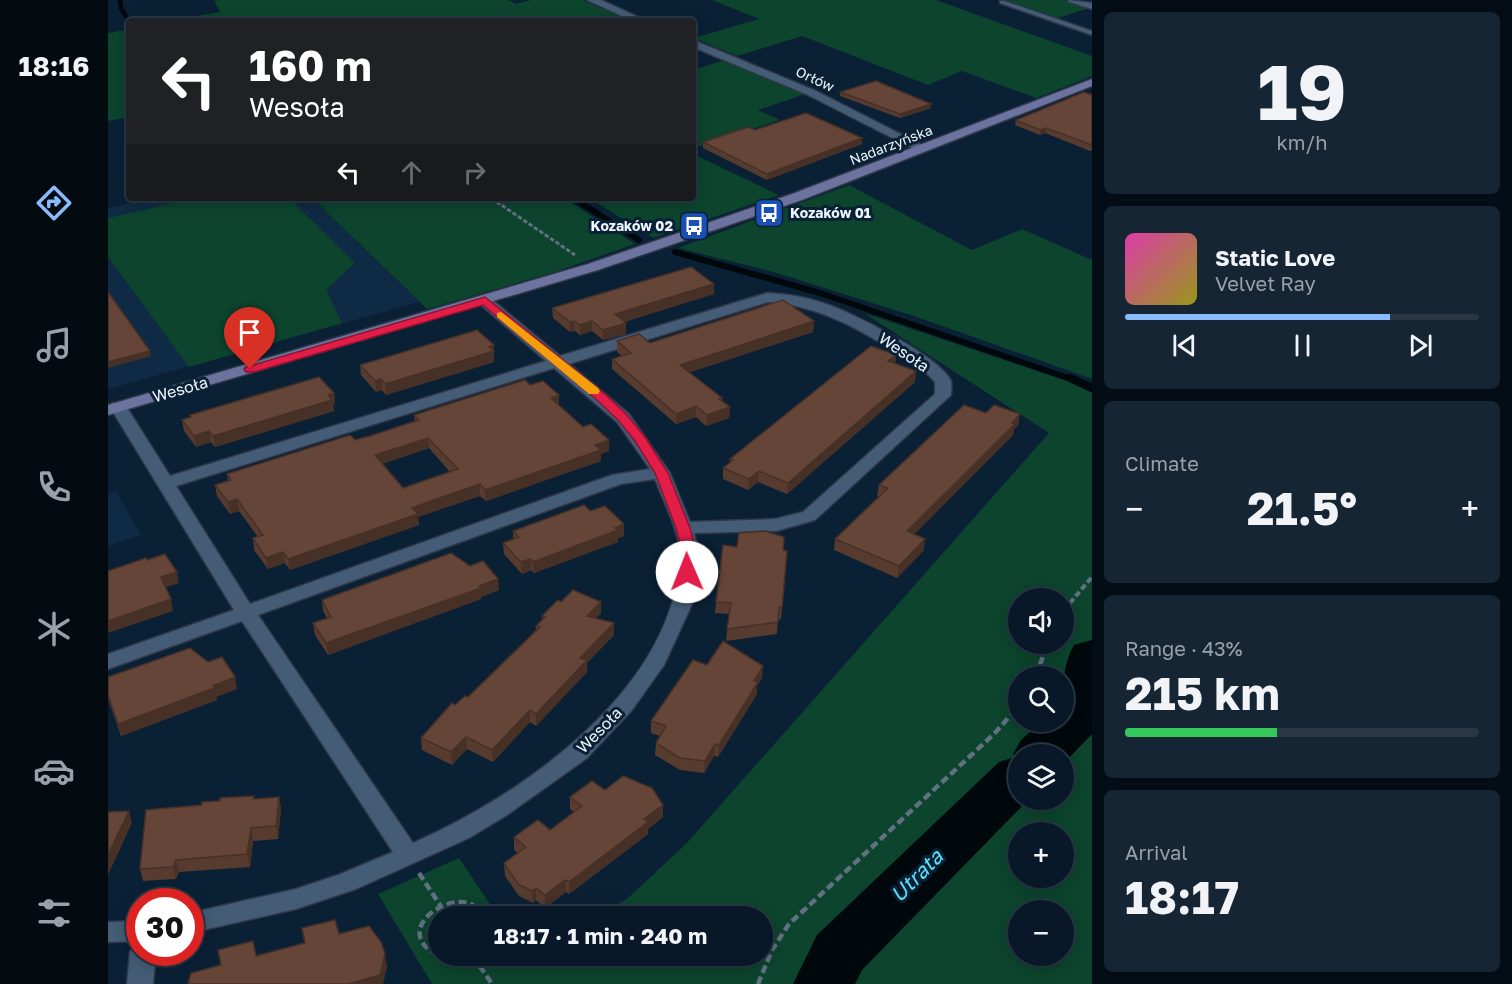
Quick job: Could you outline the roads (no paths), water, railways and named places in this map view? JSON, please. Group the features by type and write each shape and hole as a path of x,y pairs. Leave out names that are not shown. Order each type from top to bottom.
{"street":[{"path":"592,0 635,18"},
{"path":"1073,0 1092,6"},
{"name":"Orłów","path":"696,44 812,93 922,148"},
{"name":"Nadarzyńska","path":"699,232 1092,82"},
{"name":"Wesoła","path":"408,855 113,409 485,301 699,232"},
{"name":"Wesoła","path":"164,484 754,299 782,297 801,300 848,318 926,365 943,382 943,395 809,516 776,525 683,528"},
{"name":"Wesoła","path":"204,920 296,899 347,882 461,832 499,809 579,752 624,705 654,665 682,604 690,555 683,528 661,473 623,418 485,301"},
{"path":"108,662 618,479 661,473"},
{"path":"108,932 126,931"},
{"path":"140,984 142,966"}],"lane":[{"path":"1002,2 1092,33"}],"waterway":[{"path":"120,0 121,8 127,18"},
{"path":"578,201 639,240"},
{"path":"675,252 820,293 1074,380"},
{"path":"1070,378 1092,388"},
{"name":"Utrata","path":"1050,744 1079,716 1092,657"},
{"name":"Utrata","path":"824,984 839,953 1008,786"}],"place":[{"name":"Kozaków 01","path":"769,213"},
{"name":"Kozaków 02","path":"694,226"}]}
